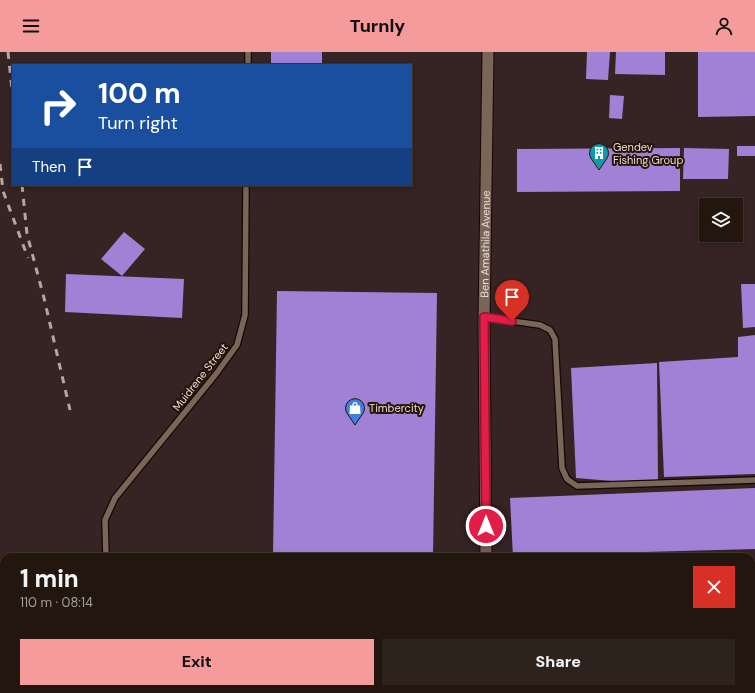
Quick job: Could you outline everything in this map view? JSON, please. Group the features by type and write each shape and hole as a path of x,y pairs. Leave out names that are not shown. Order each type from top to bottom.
{"street":[{"name":"Ben Amathila Avenue","path":"486,553 484,317 488,52"}],"lane":[{"path":"248,52 248,64"},
{"name":"Muidrene Street","path":"106,553 105,520 115,498 216,374 237,345 245,315 246,186"},
{"path":"484,317 540,325 550,330 556,339 562,468 567,479 577,486 755,480"}],"shaded area":[{"path":"0,52 755,52 755,553 0,553"}],"building":[{"path":"271,52 322,52 322,64 271,64"},
{"path":"587,52 610,52 608,80 586,79"},
{"path":"616,52 665,52 665,75 615,74"},
{"path":"698,52 755,52 755,116 698,117"},
{"path":"610,95 624,96 622,119 609,118"},
{"path":"737,146 755,146 755,156 737,156"},
{"name":"Gendev Fishing Group","path":"680,148 680,191 517,192 517,149"},
{"path":"684,148 729,149 728,179 683,179"},
{"path":"124,232 145,249 122,276 101,259"},
{"path":"66,274 184,279 182,318 65,312"},
{"path":"741,284 755,284 755,327 743,328"},
{"name":"Timbercity","path":"277,291 437,293 433,553 273,553"},
{"path":"755,335 755,474 664,477 659,362 738,357 738,337"},
{"path":"657,363 658,482 612,481 576,478 571,368"},
{"path":"755,488 755,549 628,553 513,553 510,498"}],"railway":[{"path":"8,52 12,90"},
{"path":"0,164 3,191 28,258"},
{"path":"22,186 27,234 44,298 70,410"}],"place":[{"name":"Gendev Fishing Group","path":"599,170"},
{"name":"Timbercity","path":"355,425"}],"route":[{"path":"486,526 484,317 512,321"}]}
